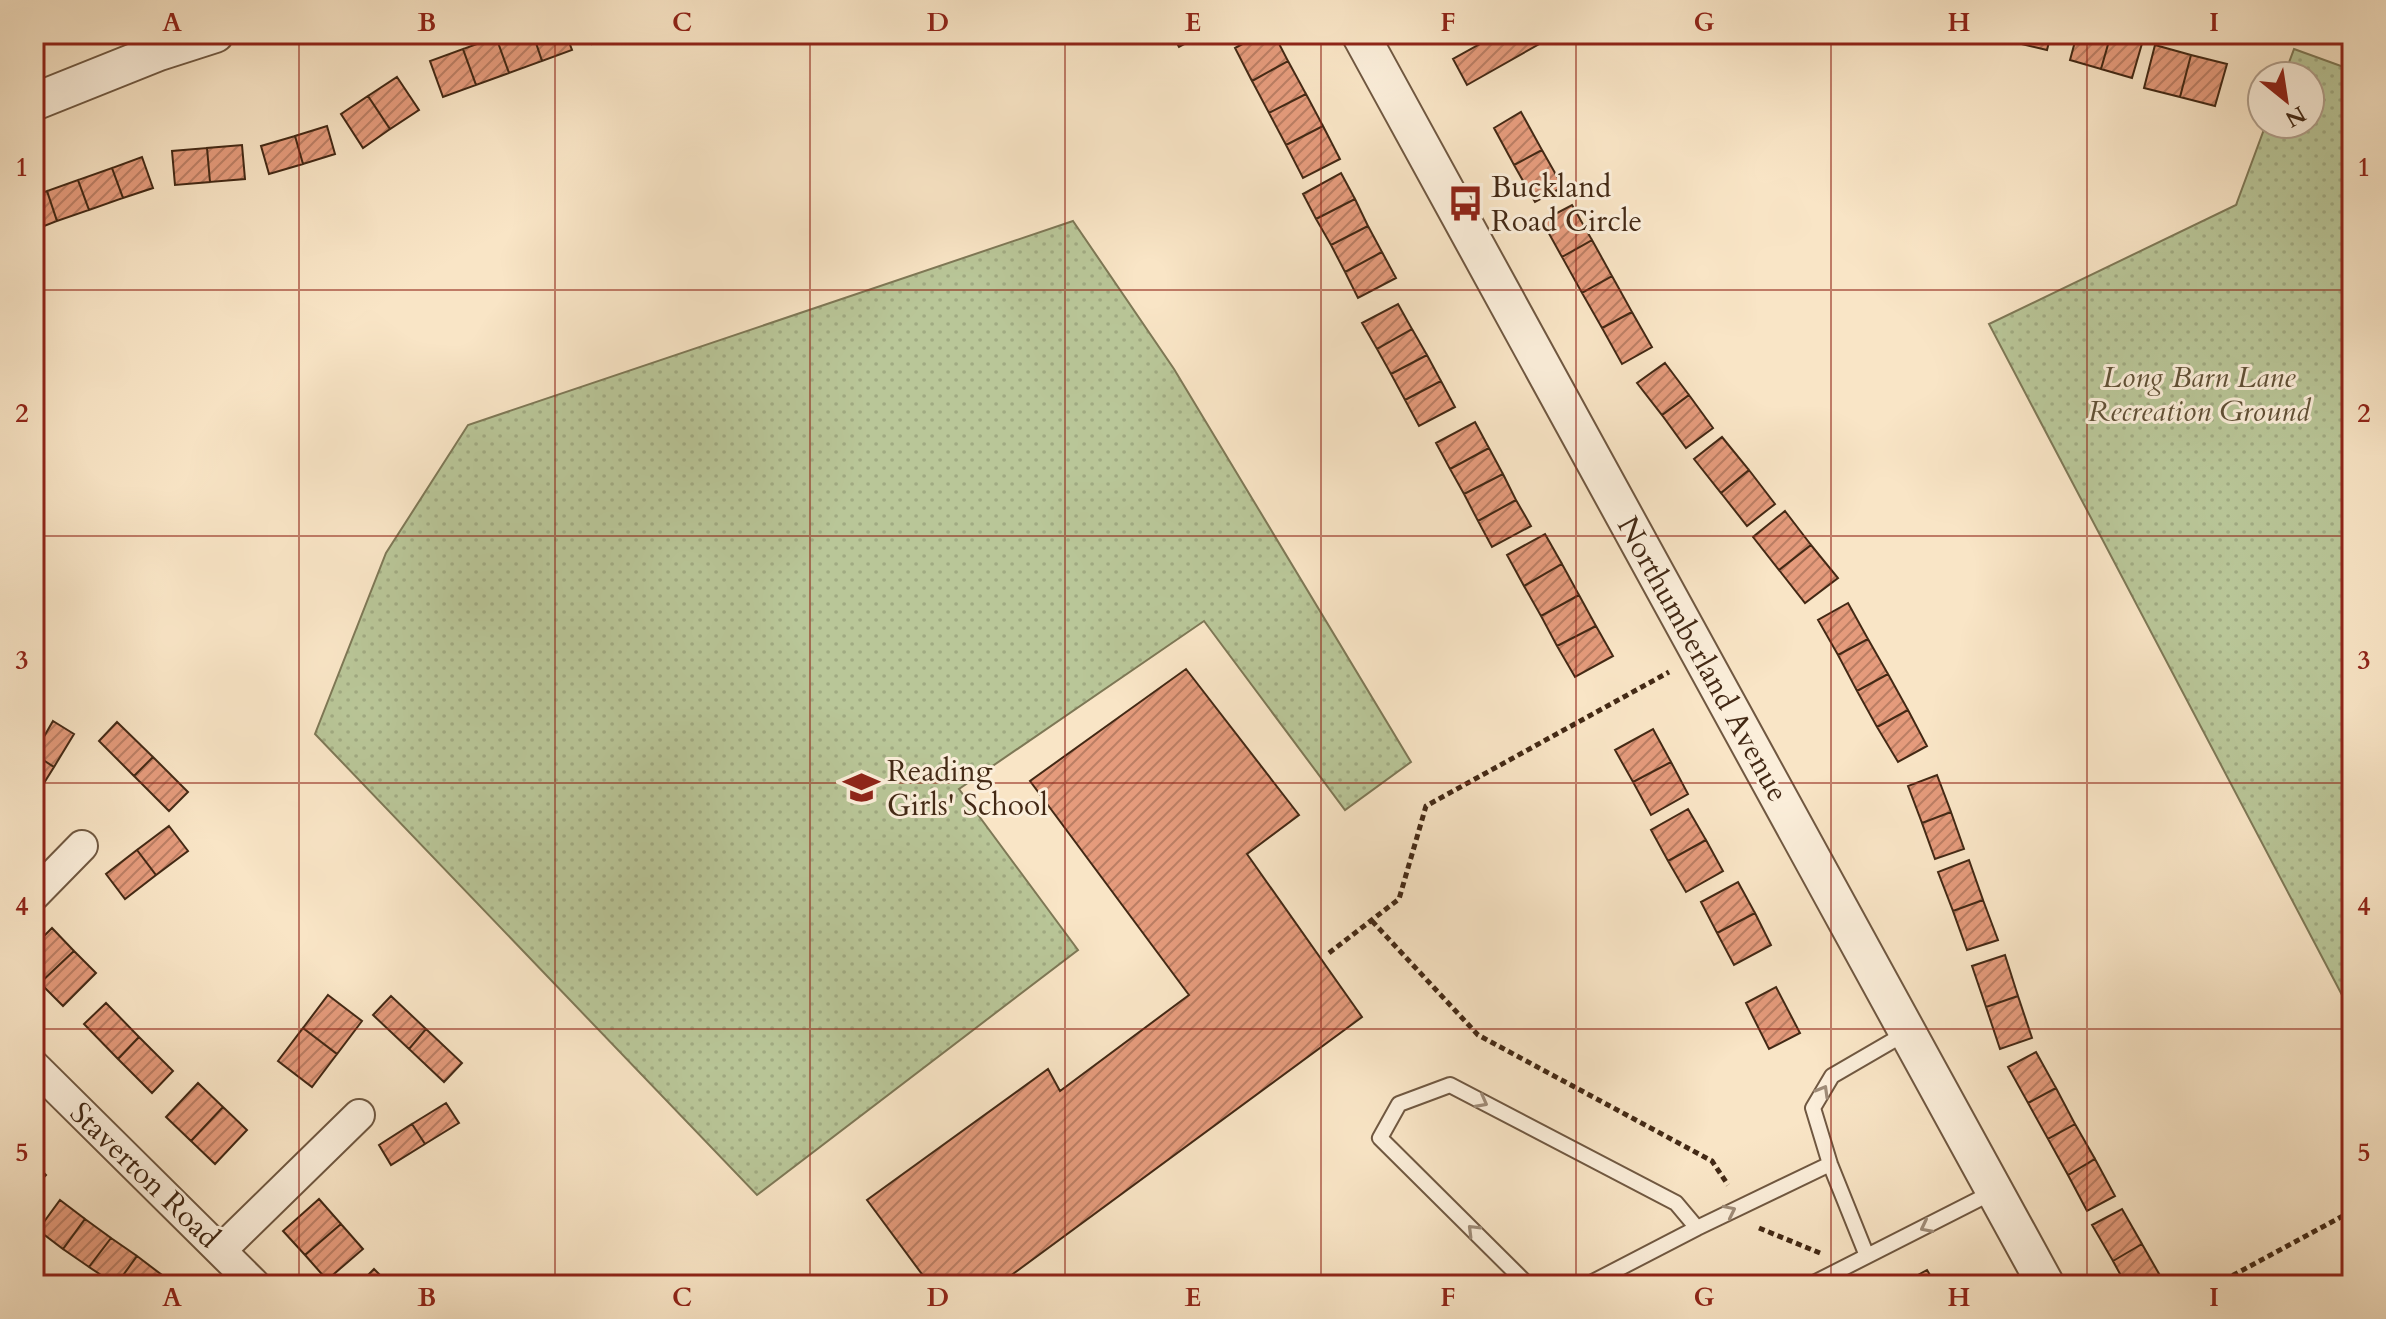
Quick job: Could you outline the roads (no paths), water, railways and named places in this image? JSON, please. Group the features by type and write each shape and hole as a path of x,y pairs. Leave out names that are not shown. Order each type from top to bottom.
{"street":[{"path":"34,102 159,52 215,34"},
{"name":"Northumberland Avenue","path":"1360,34 2046,1285"},
{"path":"34,895 82,846"},
{"name":"Staverton Road","path":"34,1066 255,1285"},
{"path":"221,1250 359,1115"}],"lane":[{"path":"1867,1256 1830,1164 1813,1108 1832,1076 1907,1033"},
{"path":"1528,1285 1380,1138 1399,1104 1450,1085 1676,1203 1697,1228"},
{"path":"1587,1285 1742,1205 1830,1164"},
{"path":"1811,1285 1995,1191"}],"place":[{"name":"Buckland Road Circle","path":"1465,204"},
{"name":"Reading Girls' School","path":"861,788"}],"park label":[{"name":"Long Barn Lane Recreation Ground","path":"2199,394"}]}
